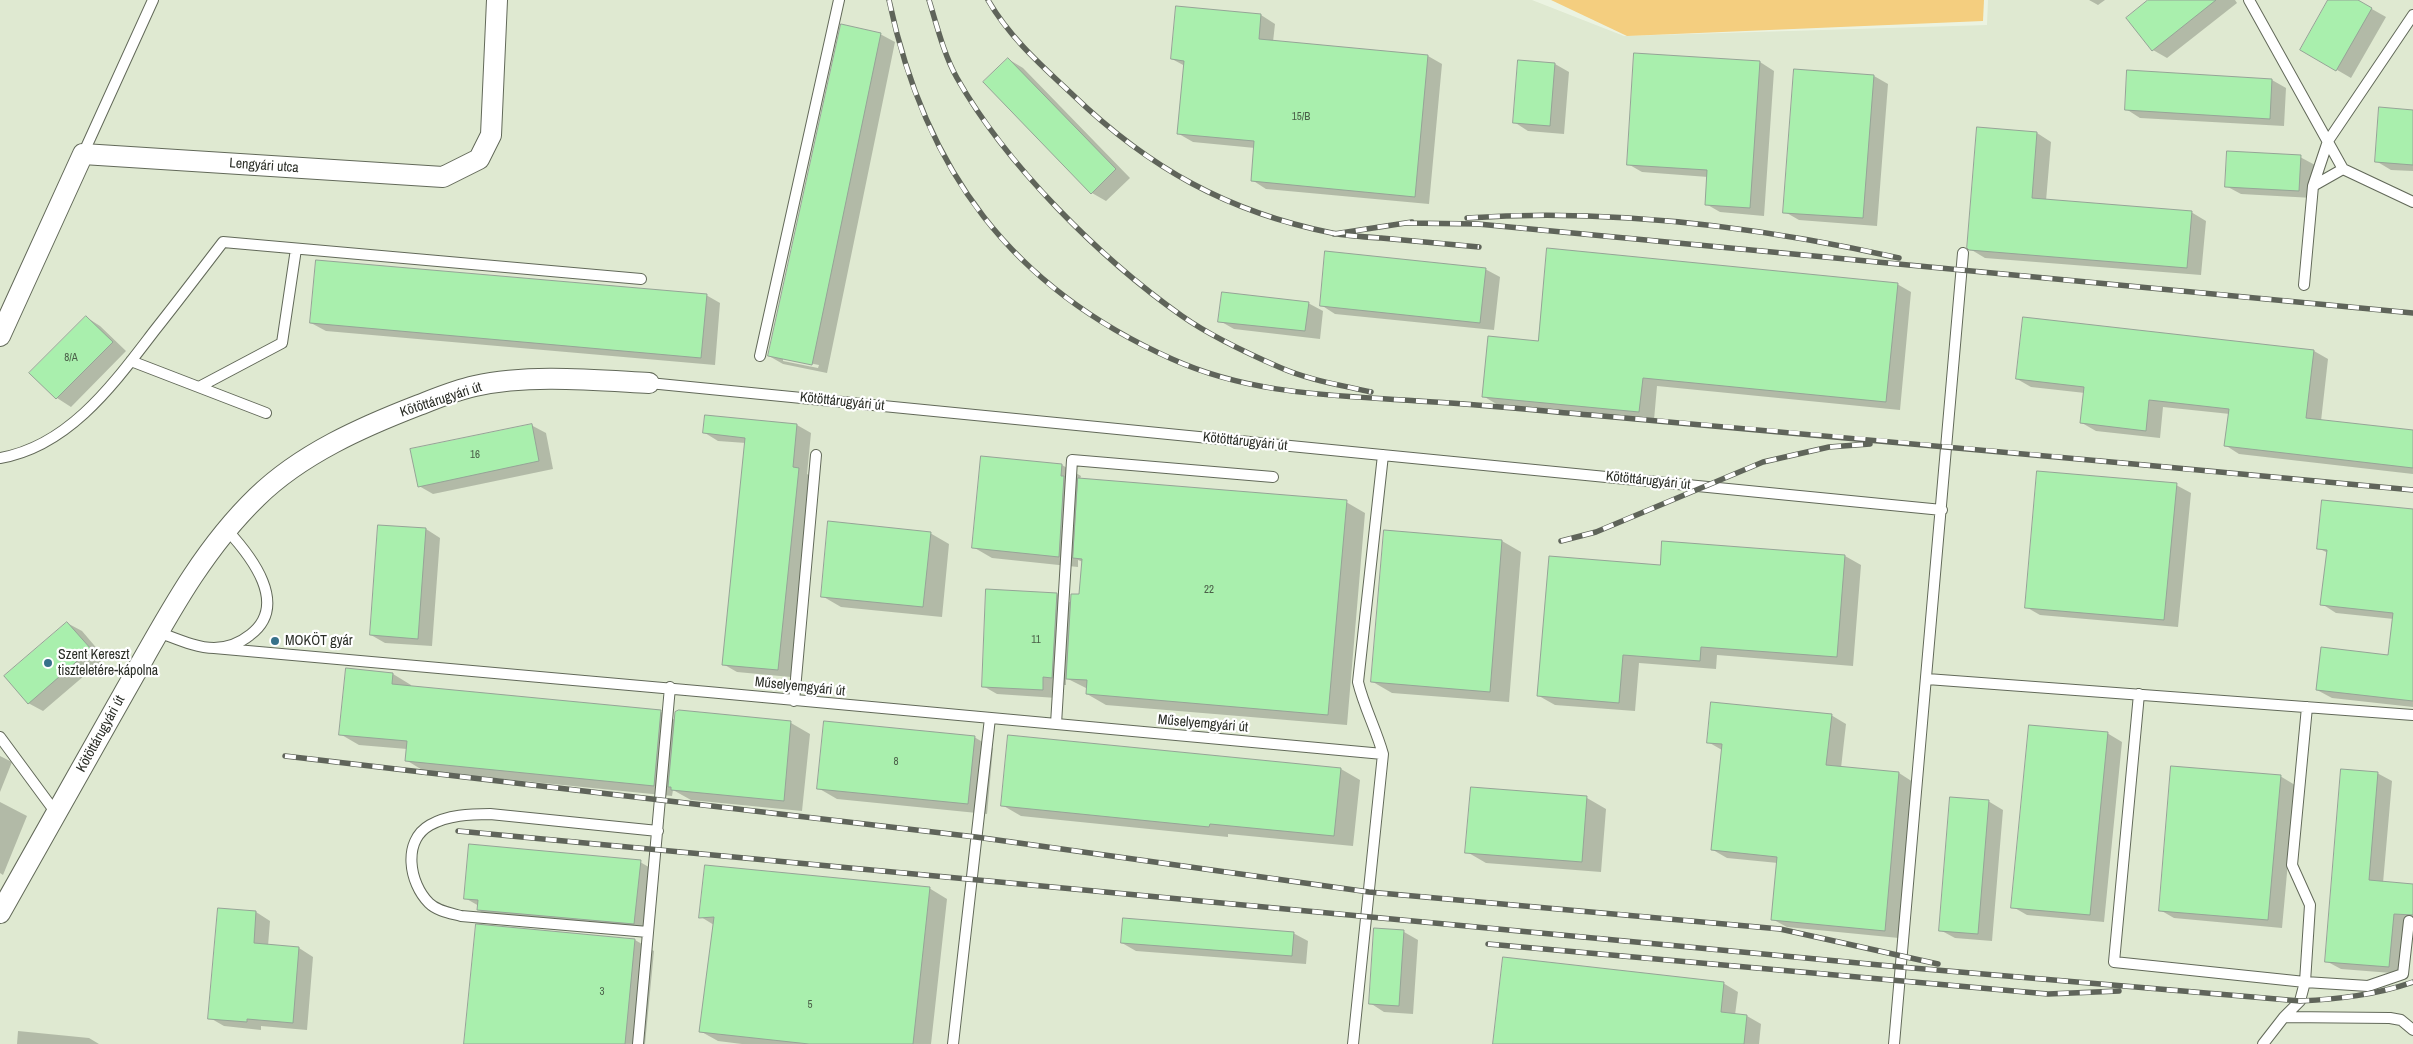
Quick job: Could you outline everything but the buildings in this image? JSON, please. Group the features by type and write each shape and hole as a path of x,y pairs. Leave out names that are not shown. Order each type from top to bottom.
{"street":[{"name":"Lengyári utca","path":"83,154 443,177 479,159 491,135 497,0"},
{"path":"0,336 83,154"},
{"name":"Kötöttárugyári út","path":"0,913 158,632 200,563 226,530 257,497 280,477 316,453 379,420 442,396 476,386 532,380 577,378 648,383"}],"lane":[{"path":"83,154 153,0"},
{"path":"760,356 838,0"},
{"path":"2250,0 2343,169 2413,202"},
{"path":"2304,285 2313,186 2328,142 2413,15"},
{"path":"2313,186 2343,169"},
{"path":"0,458 15,456 49,439 81,417 111,387 223,242 641,279"},
{"path":"199,387 282,343 296,249"},
{"path":"1894,1044 1963,253"},
{"path":"131,361 266,412"},
{"name":"Kötöttárugyári út","path":"648,383 1942,510"},
{"path":"794,701 816,455"},
{"path":"1353,1044 1382,754 1378,737 1362,702 1358,682 1383,455"},
{"path":"1056,724 1072,460 1273,477"},
{"path":"214,648 238,643 257,630 267,611 267,592 260,574 245,550 226,530"},
{"name":"Műselyemgyári út","path":"158,632 214,648 670,687 794,701 1382,754"},
{"path":"1927,679 2413,715"},
{"path":"638,1044 670,687"},
{"path":"2139,694 2114,962 2305,982 2368,986 2403,974 2408,921"},
{"path":"2263,1044 2300,1000 2305,982 2310,905 2292,865 2307,707"},
{"path":"953,1044 990,718"},
{"path":"0,738 56,813"},
{"path":"648,932 461,916 442,911 430,904 420,892 411,863 418,836 429,826 468,814 490,814 658,831"},
{"path":"2284,1017 2390,1018 2401,1020 2413,1030"}],"shaded area":[{"path":"0,0 1532,0 1624,36 1987,25 1988,0 2413,0 2413,1044 0,1044"},
{"path":"1551,0 1984,0 1983,21 1627,36"}],"railway":[{"path":"889,0 905,62 926,118 952,170 984,217 1021,259 1065,297 1115,330 1172,359 1202,371 1263,387 1324,395 1483,405 2413,490"},
{"path":"929,0 948,60 977,111 1028,177 1088,239 1151,293 1204,330 1279,367 1325,382 1371,392"},
{"path":"988,0 996,14 1016,39 1102,121 1131,144 1192,184 1258,213 1332,233 1479,247"},
{"path":"1467,218 1575,216 1684,223 1793,237 1899,258"},
{"path":"1334,234 1412,222"},
{"path":"1406,223 1478,224 2413,313"},
{"path":"1561,541 1596,532 1763,462 1829,447 1870,444"},
{"path":"285,756 976,837 1369,892 1780,929 1938,964"},
{"path":"458,831 1901,967 2300,1001 2357,996 2413,982"},
{"path":"1488,944 2048,994 2119,991"}],"place":[{"name":"MOKÖT gyár","path":"275,641"},
{"name":"Szent Kereszt tiszteletére-kápolna","path":"48,663"}]}
